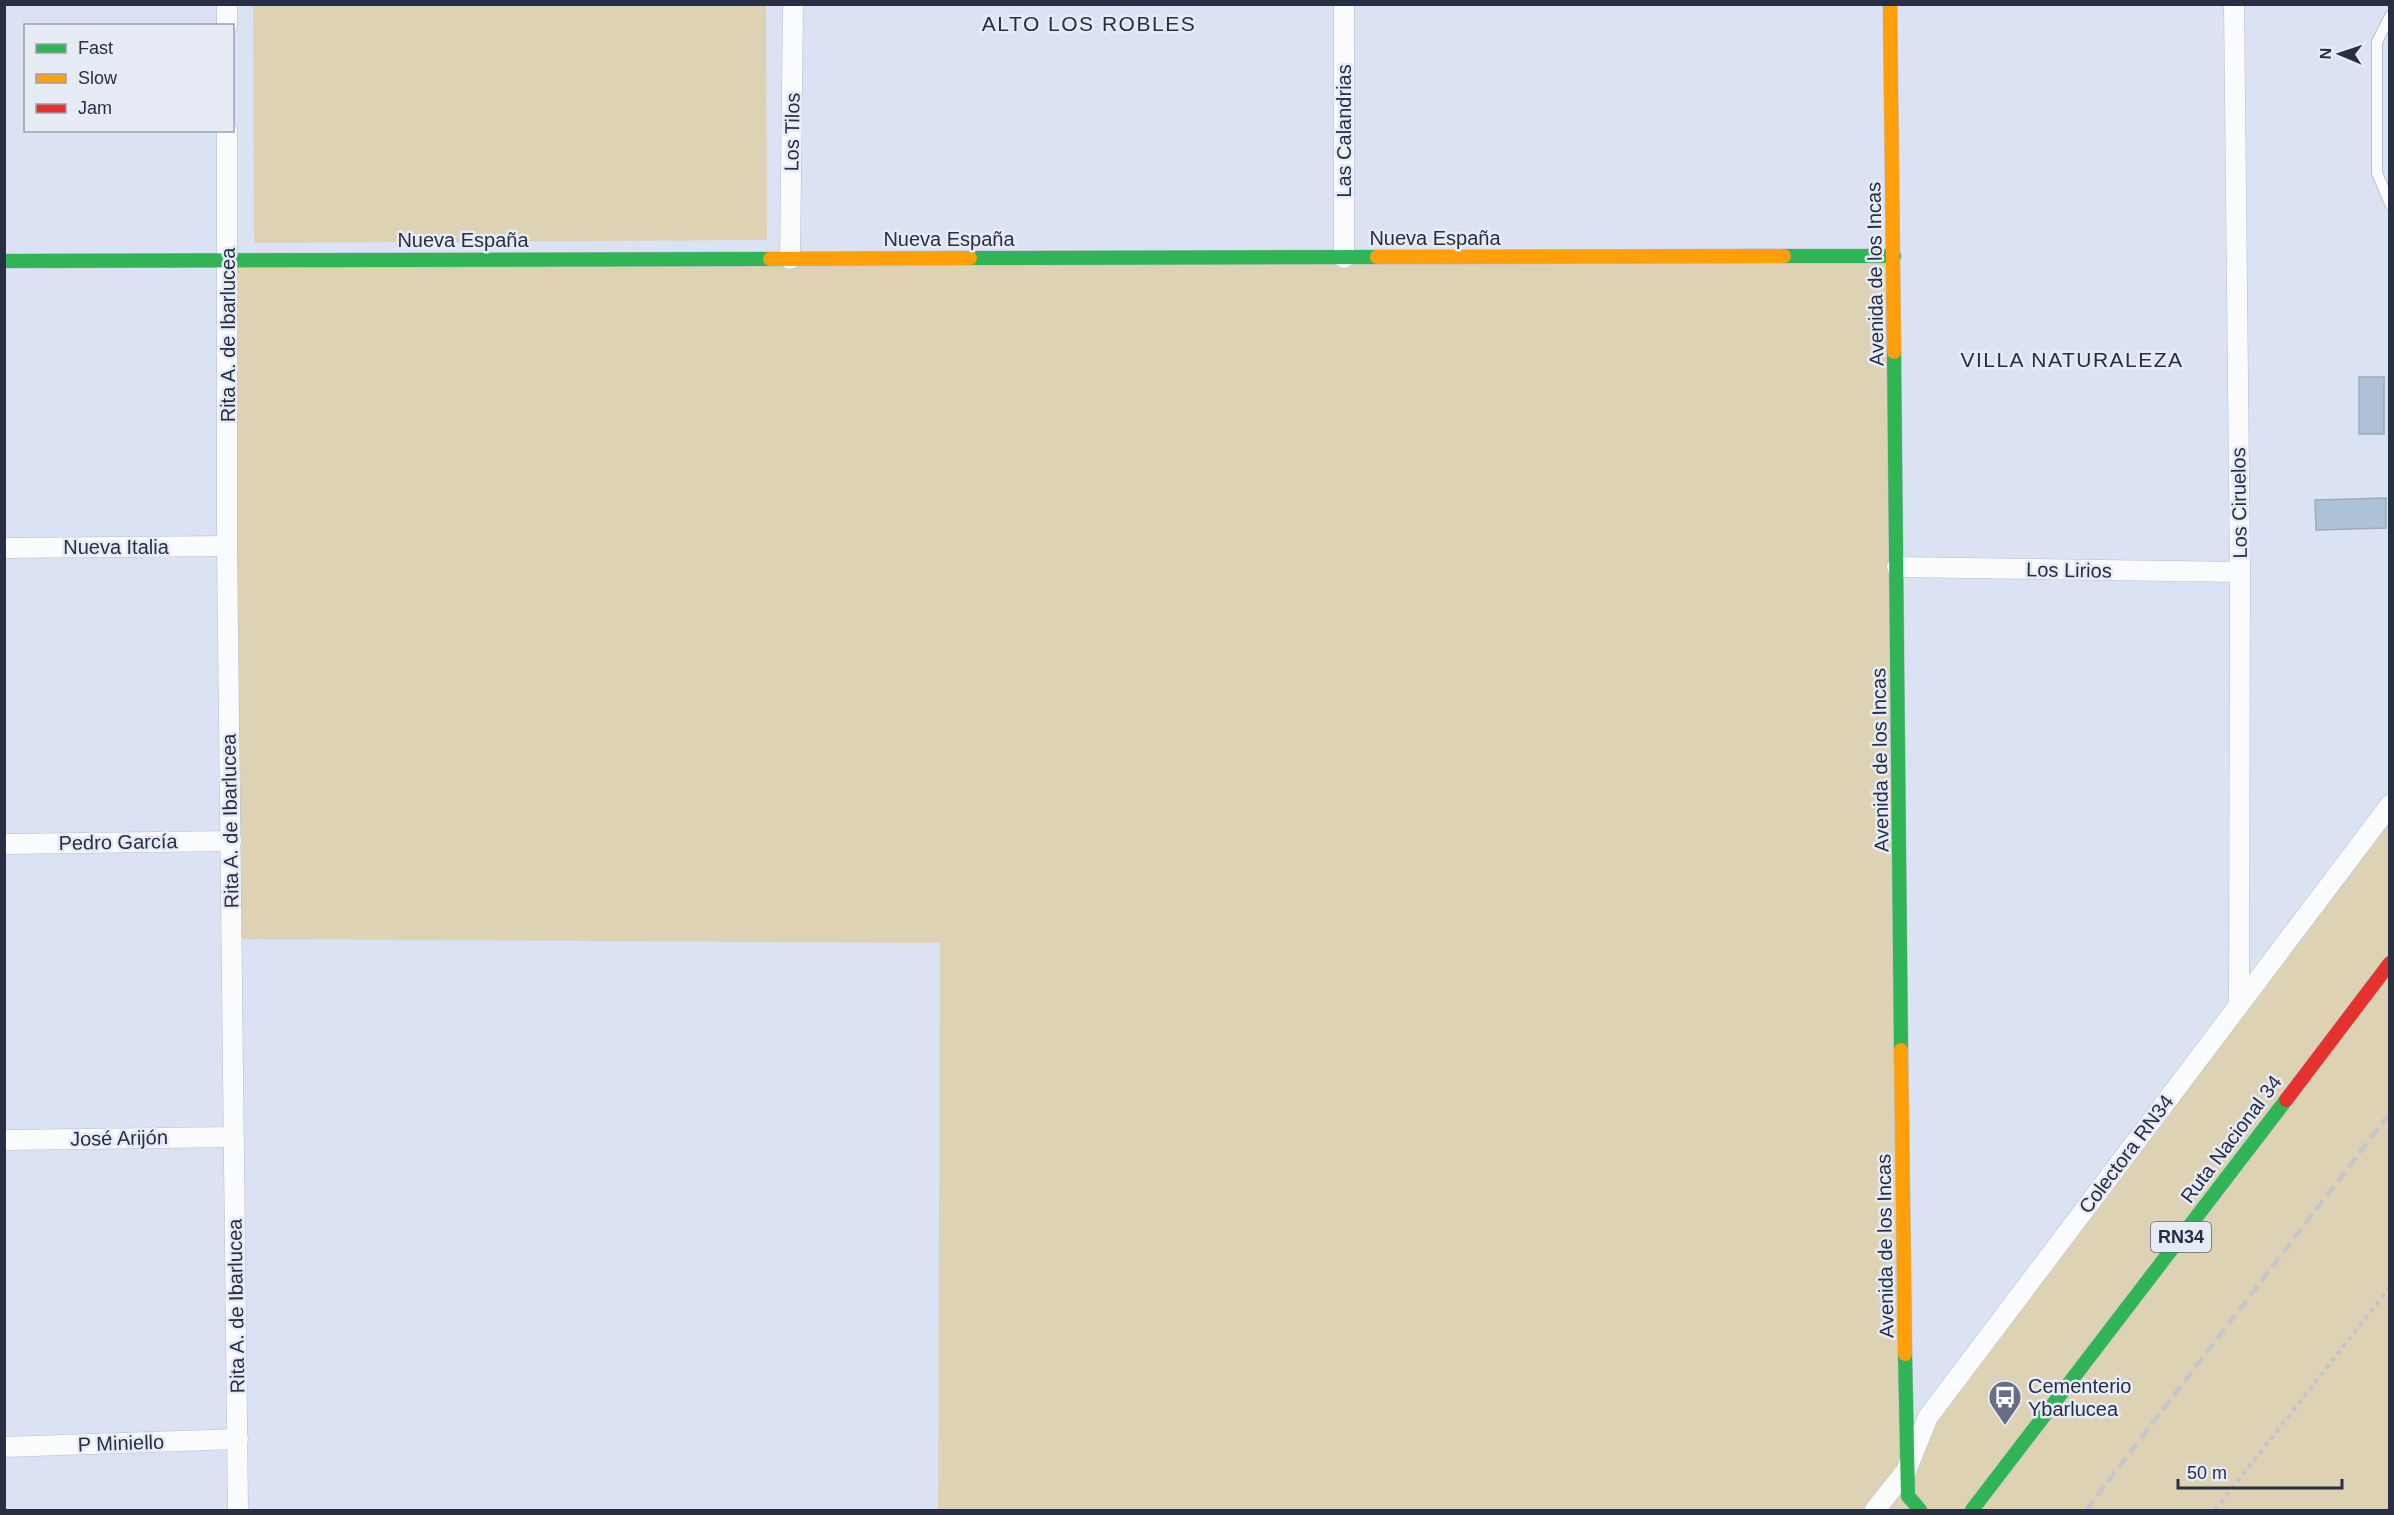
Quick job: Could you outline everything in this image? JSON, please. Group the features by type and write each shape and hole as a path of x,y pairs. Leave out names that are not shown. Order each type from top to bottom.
{"main road":[{"name":"Avenida de los Incas","path":"1890,4 1898,567 1906,1471 1908,1496 1920,1510"},
{"name":"Nueva España","path":"4,261 1894,256"},
{"name":"Ruta Nacional 34","path":"1972,1510 2390,963"}],"street":[{"path":"227,4 227,24"},
{"name":"Los Tilos","path":"790,258 794,4"},
{"name":"Las Calandrias","path":"1344,4 1344,258"},
{"name":"Los Ciruelos","path":"2234,4 2240,572 2239,1002"},
{"name":"Rita A. de Ibarlucea","path":"227,132 227,546 238,1510"},
{"name":"Nueva Italia","path":"4,548 227,546"},
{"name":"Los Lirios","path":"1898,567 2240,572"},
{"name":"Colectora RN34","path":"1875,1510 1906,1471 1928,1418 2239,1002 2390,805"},
{"name":"Pedro García","path":"4,844 231,841"},
{"name":"José Arijón","path":"4,1140 234,1137"},
{"name":"P Miniello","path":"4,1447 238,1439"}],"lane":[{"path":"2390,16 2377,42 2377,173 2390,204"}],"path":[{"path":"2215,1510 2390,1287"}],"shaded area":[{"path":"253,5 766,5 767,240 254,243"},
{"path":"1894,256 1906,1469 1928,1417 2389,805 2389,1510 938,1510 940,943 232,939 228,261"}],"building":[{"path":"2359,377 2384,377 2384,434 2359,434"},
{"path":"2386,498 2386,528 2316,530 2315,500"}],"railway":[{"path":"2086,1510 2390,1113"}],"traffic: fast":[{"path":"1784,256 1894,256"},
{"path":"970,258 1377,257"},
{"path":"4,261 770,259"},
{"path":"1894,352 1901,1050"},
{"path":"1972,1510 2286,1100"},
{"path":"1905,1354 1908,1496 1920,1510"}],"traffic: slow":[{"path":"1890,4 1894,352"},
{"path":"1377,257 1784,256"},
{"path":"770,259 970,258"},
{"path":"1901,1050 1905,1354"}],"traffic: jam":[{"path":"2286,1100 2390,963"}],"place":[{"name":"Cementerio Ybarlucea","path":"2005,1426"}],"district":[{"name":"ALTO LOS ROBLES","path":"1089,24"},
{"name":"VILLA NATURALEZA","path":"2072,360"}]}
